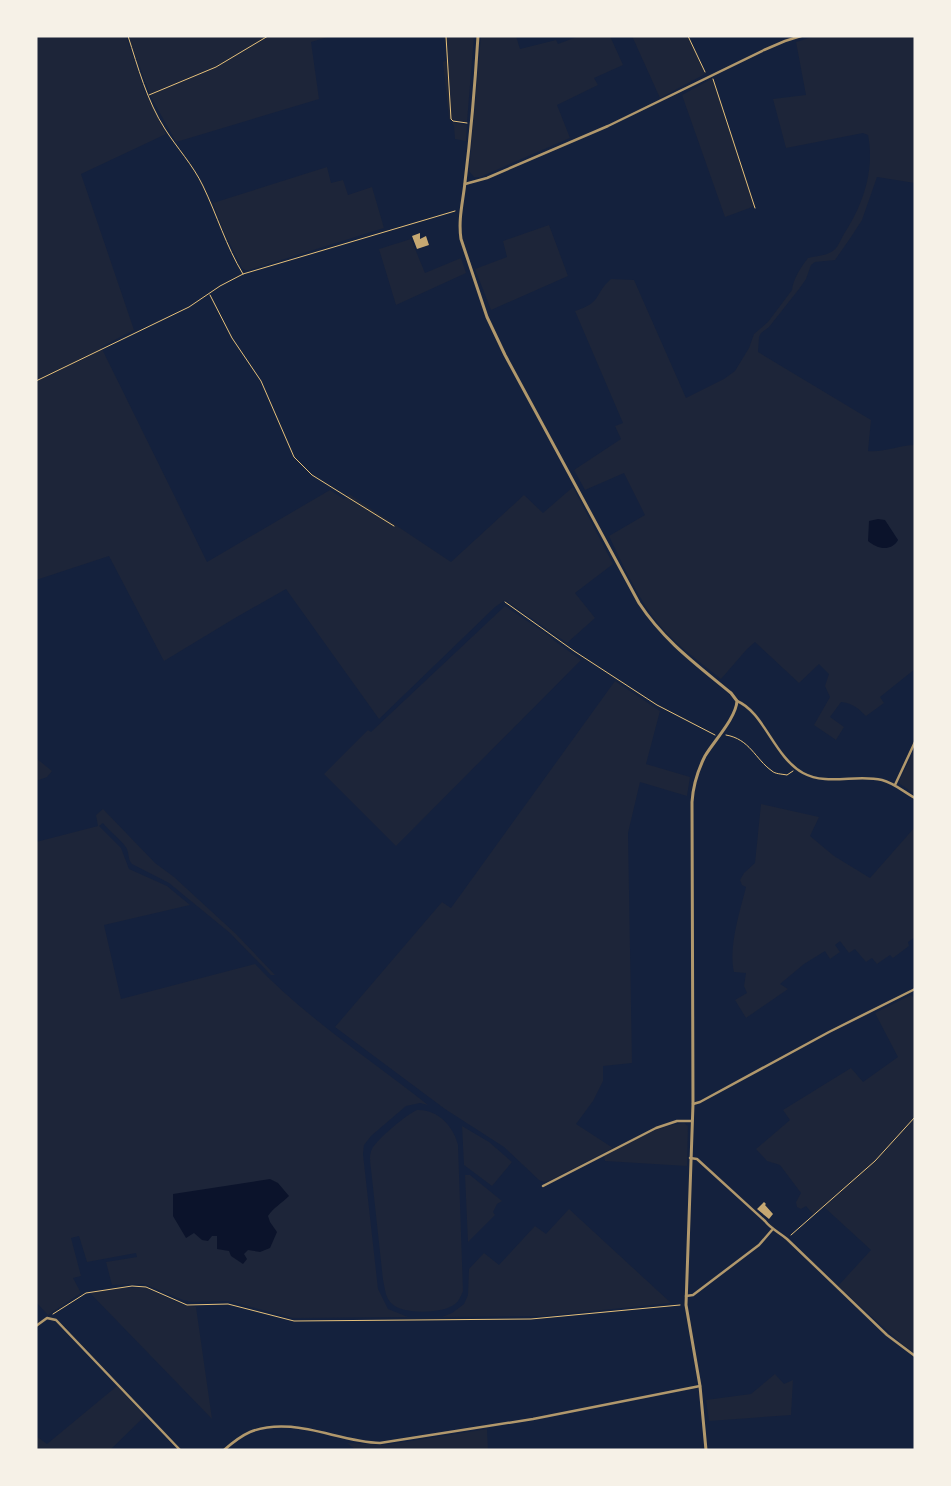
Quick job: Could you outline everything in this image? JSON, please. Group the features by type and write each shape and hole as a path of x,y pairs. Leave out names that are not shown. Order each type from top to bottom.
{"street":[{"path":"478,36 465,184 460,211 459,229 461,239 487,317 505,355 639,603 652,624 666,639 731,693 737,701 749,708 783,755 795,768 816,778 838,780 875,779 889,782 915,798"},
{"path":"465,184 487,178 608,126 778,44 801,36"},
{"path":"706,1450 700,1386 686,1305 693,1104 692,802 698,772 704,758 734,712 737,701"},
{"path":"895,785 915,742"},
{"path":"693,1104 915,989"},
{"path":"543,1186 656,1128 677,1122 692,1121"},
{"path":"690,1158 697,1159 765,1221 772,1230 779,1232 787,1239 887,1335 915,1356"},
{"path":"686,1296 692,1295 759,1245 772,1230"},
{"path":"36,1326 46,1318 56,1320 180,1450"},
{"path":"224,1450 249,1432 267,1428 288,1427 315,1430 344,1439 366,1443 380,1443 532,1419 700,1386"}],"path":[{"path":"128,36 149,95 164,128 203,185 234,259 243,274"},
{"path":"149,95 216,67 268,36"},
{"path":"446,36 451,119 471,124"},
{"path":"688,36 708,78"},
{"path":"712,76 755,208"},
{"path":"36,381 189,307 220,286 243,274 446,213 460,211"},
{"path":"210,294 232,338 261,381 294,457 312,475 394,526"},
{"path":"505,602 598,667 657,705 718,736 728,735 740,739 756,753 772,772 787,775 795,768"},
{"path":"787,1239 875,1161 915,1117"},
{"path":"46,1318 86,1292 132,1286 146,1287 187,1305 228,1304 294,1321 531,1319 686,1305"}],"shaded area":[{"path":"36,36 126,36 145,92 166,134 81,174 134,330 101,347 207,562 330,490 344,499 349,494 451,562 524,495 543,513 573,487 613,564 575,593 595,618 567,643 505,600 495,607 379,719 286,589 164,661 109,556 36,580"},
{"path":"128,36 331,36 311,42 319,99 176,142 151,97"},
{"path":"444,36 474,36 467,122 449,119 443,62 447,60"},
{"path":"481,36 516,36 520,49 556,40 558,44 579,36 610,36 623,65 594,78 598,85 557,105 570,138 480,177 474,177 469,171"},
{"path":"632,36 688,36 705,74 660,98"},
{"path":"815,36 915,36 915,183 877,177 862,220 835,260 815,262 811,265 806,279 799,289 759,337 758,352 871,420 868,451 915,445 915,669 880,697 884,703 866,716 855,706 841,702 830,717 844,727 836,740 814,725 830,697 825,686 829,674 819,664 799,683 755,642 721,679 668,634 640,598 609,536 645,515 624,473 585,490 574,470 621,439 615,426 623,423 575,311 584,308 594,301 611,279 634,280 686,398 724,379 735,371 749,348 754,334 768,322 792,290 800,269 808,258 825,255 834,250 851,223 866,187 870,161 868,135 863,133 786,148 773,99 806,95 796,42","holes":["887,524 898,540 895,544 883,548"]},
{"path":"713,78 755,206 725,217 682,95"},
{"path":"451,122 467,125 466,141 455,139 454,126"},
{"path":"327,167 331,183 343,180 348,195 372,187 384,228 249,270 242,268 224,232 213,203"},
{"path":"549,225 568,276 491,310 475,269 507,257 503,241"},
{"path":"411,239 425,273 461,258 466,273 396,305 379,249"},
{"path":"885,520 898,540 888,548 876,546 868,541 869,521"},
{"path":"505,606 581,660 396,846 324,774 368,730 371,732"},
{"path":"615,681 660,711 646,764 690,777 687,796 640,782 628,833 632,1063 603,1066 603,1081 593,1101 576,1124 613,1148 544,1182 539,1180 504,1147 445,1109 335,1027 442,902 451,908"},
{"path":"915,749 915,794 900,784 899,781"},
{"path":"36,758 52,771 47,777 36,781"},
{"path":"761,804 819,817 810,836 834,856 870,878 915,827 915,937 908,942 909,946 893,958 890,955 877,964 872,958 866,962 855,949 849,953 840,941 835,945 840,952 830,959 825,951 804,964 780,984 788,989 746,1018 735,1000 747,993 744,986 746,973 734,972 732,952 746,887 742,885 740,880 744,873 755,863"},
{"path":"103,809 155,863 174,877 236,934 275,975 271,975 230,933 169,883 132,864 125,846 103,823 99,826 121,848 129,869 167,886 190,905 104,925 121,999 255,964 295,1002 339,1038 428,1105 420,1103 406,1106 371,1136 364,1145 363,1154 378,1289 388,1309 408,1317 293,1318 228,1301 192,1302 183,1300 144,1284 112,1285 106,1262 137,1257 136,1253 87,1262 79,1236 71,1238 81,1276 73,1278 81,1293 48,1315 36,1302 36,842 98,826 96,815"},
{"path":"911,995 915,999 915,1353 903,1345 838,1286 871,1250 823,1206 814,1215 806,1206 801,1209 797,1207 796,1202 801,1193 780,1165 767,1161 756,1149 790,1120 783,1110 851,1068 863,1082 898,1057 875,1013"},
{"path":"417,1110 425,1110 444,1120 453,1132 458,1145 463,1291 455,1304 441,1310 423,1312 396,1307 388,1298 383,1280 370,1161 372,1149 379,1140 399,1122"},
{"path":"684,1123 688,1126 687,1166 605,1161 604,1156 642,1136"},
{"path":"462,1126 489,1142 512,1162 492,1186 464,1165"},
{"path":"465,1175 470,1175 502,1201 497,1204 493,1212 495,1215 468,1242"},
{"path":"270,1179 278,1183 289,1196 268,1216 277,1232 270,1248 260,1252 248,1250 244,1254 247,1259 243,1264 231,1256 229,1251 217,1249 217,1236 212,1236 208,1241 202,1240 194,1233 186,1238 173,1216 173,1194"},
{"path":"569,1209 671,1303 544,1316 442,1317 452,1313 464,1304 468,1295 469,1269 484,1253 499,1265 535,1226 546,1234"},
{"path":"117,1288 146,1288 181,1304 196,1307 212,1419 90,1293"},
{"path":"775,1374 784,1384 793,1380 791,1415 709,1421 706,1400 751,1394"},
{"path":"117,1386 145,1416 110,1450 36,1450 36,1436 47,1444"},
{"path":"487,1429 488,1450 356,1450 347,1443 385,1445"}],"building":[{"path":"420,233 420,239 426,236 429,245 417,249 412,236"},
{"path":"764,1202 773,1214 769,1219 757,1209"}]}
